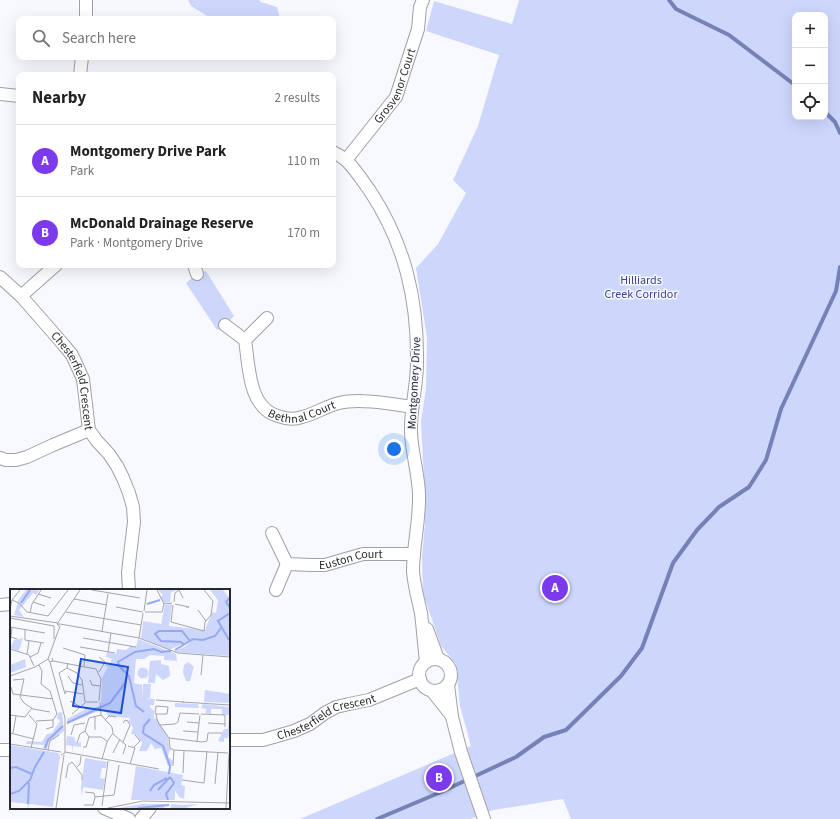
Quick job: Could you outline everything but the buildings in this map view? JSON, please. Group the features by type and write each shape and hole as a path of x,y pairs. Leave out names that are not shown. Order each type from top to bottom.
{"street":[{"path":"86,0 86,16"},
{"name":"Grosvenor Court","path":"346,160 396,97 418,30 420,7 423,0"},
{"path":"80,72 82,60"},
{"path":"0,94 16,96"},
{"name":"Montgomery Drive","path":"336,154 346,160 383,212 404,260 410,282 416,323 417,364 412,407 411,433 417,475 419,511 413,572 421,613 438,659"},
{"path":"21,296 53,268"},
{"name":"Chesterfield Crescent","path":"0,277 21,296 72,355 82,379 85,392 89,430 109,454 123,478 133,507 134,522 128,573 129,589"},
{"path":"225,325 245,340 267,318"},
{"name":"Bethnal Court","path":"245,340 252,385 256,398 264,408 274,415 287,419 302,417 340,403 356,402 382,403 412,407"},
{"path":"0,458 6,460 16,460 27,457 89,430"},
{"path":"272,533 287,564 276,590"},
{"name":"Euston Court","path":"287,564 326,564 363,554 414,554"},
{"path":"0,605 10,604"},
{"name":"Montgomery Drive","path":"421,613 426,661"},
{"path":"452,717 432,691 422,685 419,673 421,666 426,661 438,659 449,665 451,678 448,685 452,717 461,752 484,819"},
{"name":"Chesterfield Crescent","path":"230,740 263,740 294,731 310,724 336,707 370,700 420,679"},
{"path":"432,691 441,690 448,685"},
{"path":"106,809 129,819"},
{"path":"141,819 149,809"}],"green space":[{"path":"188,0 259,0 277,7 279,16 207,16 191,6"},
{"name":"Hilliards Creek Corridor","path":"519,0 840,0 840,819 571,819 563,799 493,810 471,819 300,819 471,746 460,706 456,664 441,646 423,593 422,556 425,524 421,422 426,388 427,338 416,268 438,244 466,193 453,180 478,126 499,55 426,31 434,1 512,24"},
{"path":"206,271 234,316 225,325 217,330 186,283 197,274"}],"waterway":[{"path":"669,0 676,9 729,35 794,84"},
{"path":"828,115 835,122 840,133"},
{"path":"377,819 441,792 516,757 544,737 566,730 621,676 642,648 673,563 697,530 719,507 749,487 766,460 781,409 836,291 840,267"}],"place":[{"name":"Montgomery Drive Park","path":"555,588"},
{"name":"McDonald Drainage Reserve","path":"439,778"}]}
